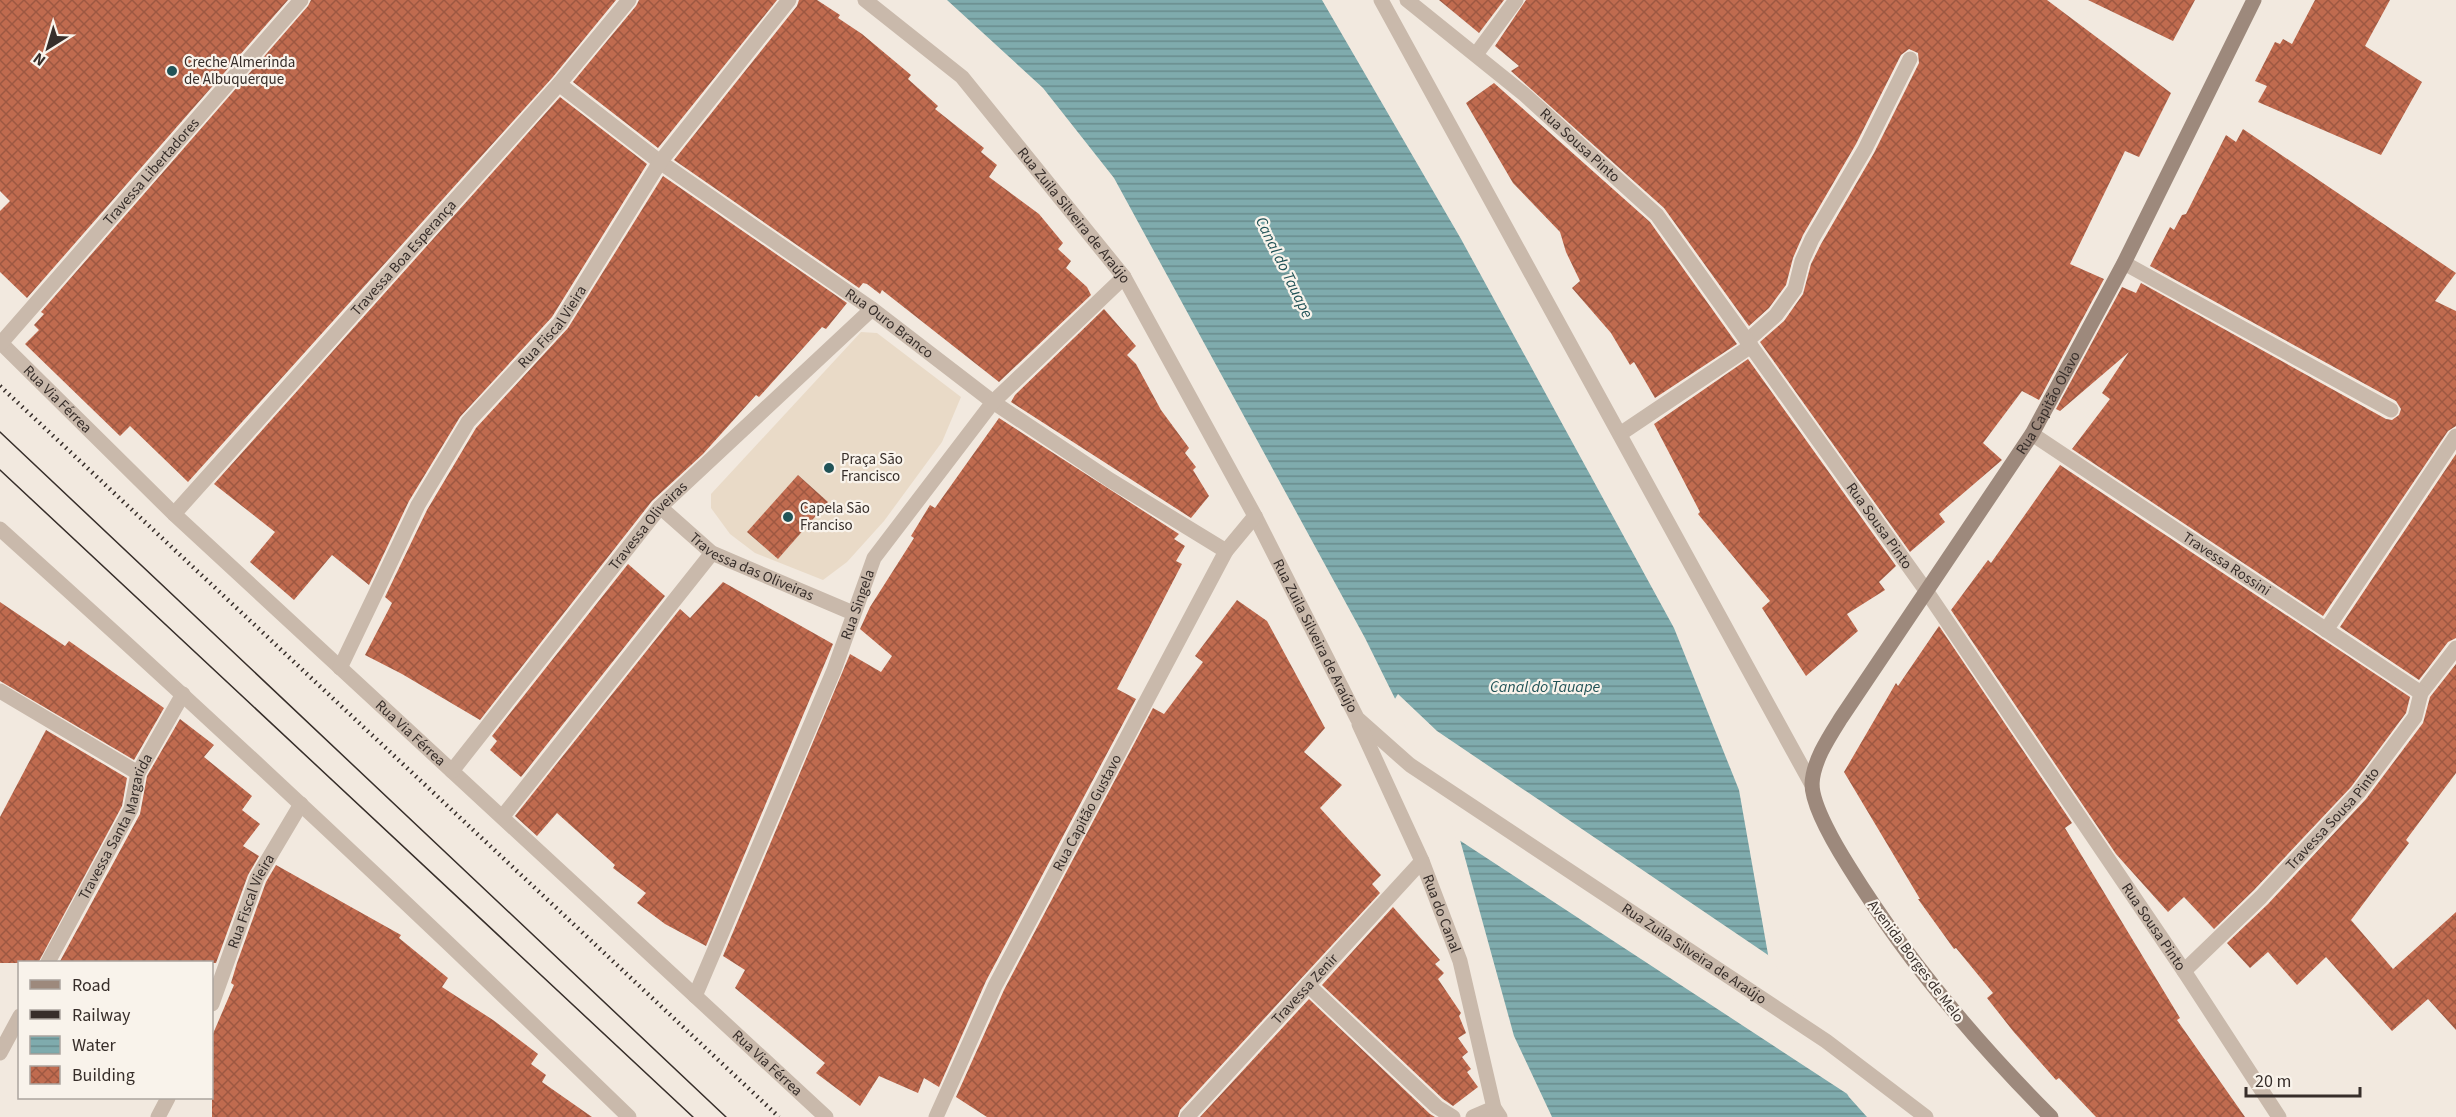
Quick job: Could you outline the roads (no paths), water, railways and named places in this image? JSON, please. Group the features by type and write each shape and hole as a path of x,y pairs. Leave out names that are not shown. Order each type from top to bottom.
{"street":[{"name":"Travessa Libertadores","path":"1,342 301,0"},
{"name":"Travessa Boa Esperança","path":"174,514 559,84 629,0"},
{"name":"Rua Fiscal Vieira","path":"340,668 418,505 468,422 560,323 660,162 789,0"},
{"name":"Rua Zuila Silveira de Araújo","path":"865,0 962,77 1124,277 1255,516 1357,718 1410,765 1826,1041 1926,1117"},
{"path":"1381,0 1812,785"},
{"name":"Rua Sousa Pinto","path":"1407,0 1477,53 1657,215 1926,592 2184,971 2279,1117"},
{"path":"1477,53 1516,0"},
{"name":"Rua Capitão Olavo","path":"1812,785 1822,748 2032,434 2124,263 2254,0"},
{"path":"1620,434 1749,344 1776,315 1795,289 1802,261 1812,239 1864,149 1910,59"},
{"name":"Rua Ouro Branco","path":"559,84 660,162 872,309 993,402 1110,480 1226,551"},
{"path":"2124,263 2391,410"},
{"name":"Rua Singela","path":"694,996 834,670 874,558 993,402 1124,277"},
{"name":"Travessa Oliveiras","path":"452,771 660,507 872,309"},
{"name":"Rua Via Férrea","path":"1,342 174,514 826,1117"},
{"name":"Travessa Rossini","path":"2032,434 2421,693"},
{"path":"2326,630 2456,436"},
{"name":"Travessa das Oliveiras","path":"660,507 712,553 853,613"},
{"name":"Rua Capitão Gustavo","path":"936,1117 995,986 1226,551 1255,516"},
{"path":"0,529 301,804 629,1117"},
{"path":"503,816 712,553"},
{"name":"Travessa Sousa Pinto","path":"2184,971 2261,897 2358,793 2415,717 2421,693 2456,648"},
{"path":"0,692 138,773"},
{"name":"Travessa Santa Margarida","path":"50,961 131,809 138,773 183,694"},
{"name":"Rua do Canal","path":"1357,718 1422,861 1460,961 1497,1112"},
{"name":"Avenida Borges de Melo","path":"1812,785 1827,832 1882,921 1929,984 1994,1061 2051,1117"},
{"name":"Rua Fiscal Vieira","path":"213,1001 257,878 301,804"},
{"name":"Travessa Zenir","path":"1189,1116 1422,861"},
{"path":"1308,986 1437,1107 1453,1117"},
{"path":"0,1053 18,1020"},
{"path":"158,1117 167,1099"},
{"path":"1473,1117 1497,1112"}],"water":[{"name":"Canal do Tauape","path":"947,0 1322,0 1461,239 1674,628 1739,790 1769,960 1849,1097 1867,1117 1552,1117 1514,1036 1454,818 1365,638 1114,178 1043,88"}],"tram line":[{"path":"0,432 726,1117"},
{"path":"0,470 693,1117"}],"railway":[{"path":"0,386 779,1117"}],"place":[{"name":"Creche Almerinda de Albuquerque","path":"172,71"},
{"name":"Praça São Francisco","path":"829,468"},
{"name":"Capela São Franciso","path":"788,517"}]}
